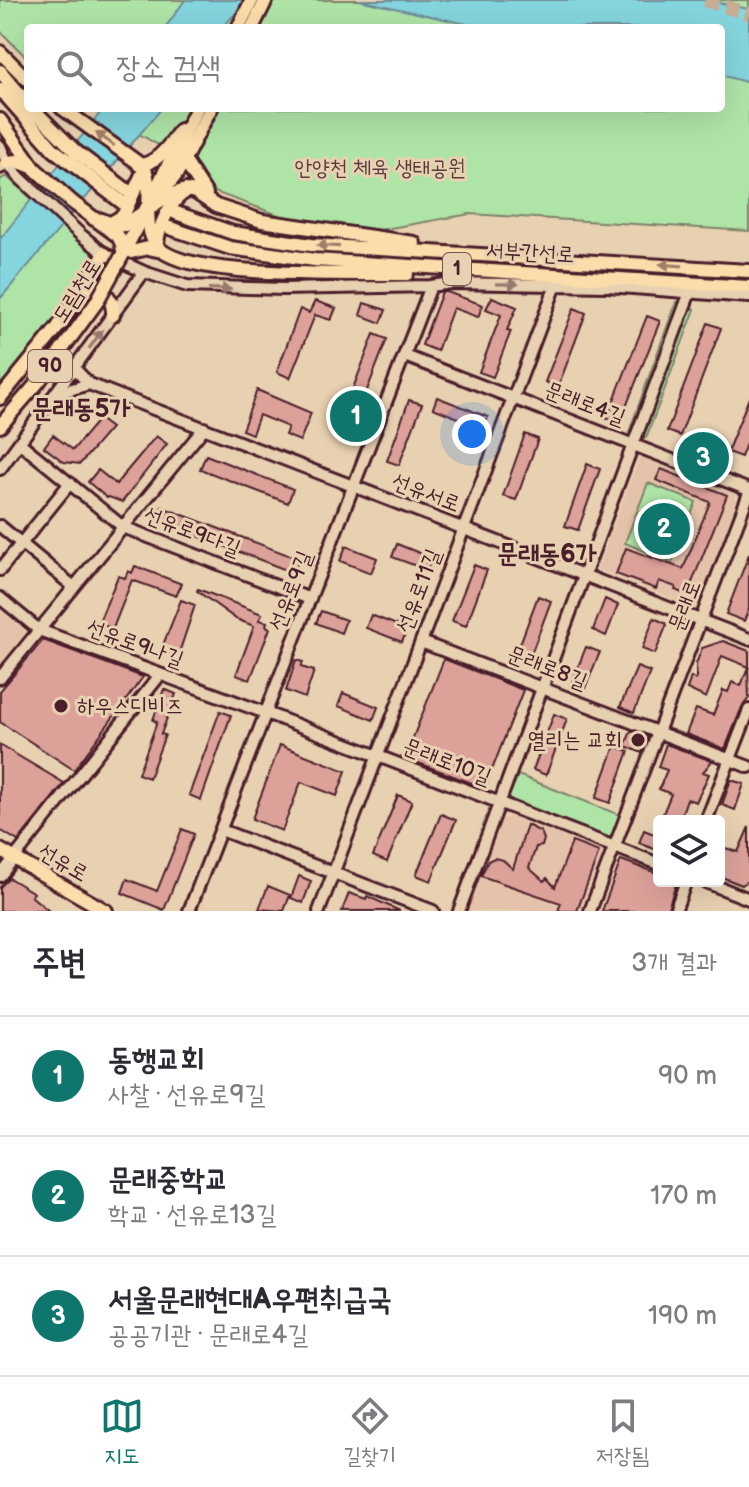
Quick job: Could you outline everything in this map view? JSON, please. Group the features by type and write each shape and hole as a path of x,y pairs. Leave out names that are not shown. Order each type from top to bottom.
{"main road":[{"path":"240,24 252,0"},
{"path":"254,24 266,0"},
{"path":"0,52 24,76"},
{"path":"0,71 24,99"},
{"path":"0,89 47,134 101,173 126,198"},
{"path":"34,112 47,134"},
{"path":"67,112 141,166 149,179 152,234 160,248"},
{"name":"도림천로","path":"0,426 39,381 96,303 149,207 194,112"},
{"name":"도림천로","path":"175,154 208,112"},
{"path":"0,120 35,169 118,236 123,254"},
{"path":"141,166 175,154 216,206"},
{"path":"3,165 17,161 35,169"},
{"path":"108,223 123,216 143,178 141,166"},
{"path":"94,219 116,226 125,225 172,193 190,191"},
{"path":"160,248 158,236 176,199 183,192 190,191"},
{"name":"1","path":"190,191 216,206 277,224 502,255"},
{"name":"서부간선로","path":"176,213 233,233 311,245 749,271"},
{"name":"서부간선로","path":"170,228 230,248 264,255 749,287"},
{"name":"1","path":"123,254 160,248 193,262 239,270 408,274 501,272"},
{"path":"0,398 58,327 105,254"},
{"path":"82,291 92,288 106,294 111,300 113,315"},
{"name":"선유로","path":"0,850 106,911"}],"street":[{"path":"0,146 3,165 105,254 144,272 194,287 431,286 451,283 556,285 749,297"},
{"path":"0,469 144,272"},
{"name":"선유로11길","path":"319,911 556,285"},
{"name":"선유로9길","path":"189,911 431,286"},
{"path":"459,911 690,292"},
{"name":"문래로4길","path":"405,356 749,491"},
{"name":"선유서로","path":"75,369 89,384 749,639"},
{"path":"57,393 89,384"},
{"path":"0,678 204,428"},
{"name":"선유로9다길","path":"20,443 123,527 310,599"},
{"path":"0,570 70,483"},
{"name":"문래로","path":"590,911 749,491"},
{"path":"0,526 74,587"},
{"name":"선유로9나길","path":"0,598 39,630 266,713"},
{"name":"문래로8길","path":"421,642 658,733"},
{"path":"0,876 160,675"},
{"path":"708,815 749,710"},
{"name":"문래로10길","path":"266,713 653,862"},
{"path":"658,733 749,767"},
{"path":"221,830 433,911"},
{"path":"675,911 684,887"},
{"path":"718,887 749,899"}],"shaded area":[{"path":"640,457 732,490 737,500 702,592 681,602 597,569"},
{"path":"0,610 27,632 0,665"},
{"path":"511,817 603,852 580,911 466,911 502,819"}],"green space":[{"name":"안양천 체육 생태공원","path":"0,0 749,0 749,231 470,214 379,230 284,217 212,191 199,168 100,112 725,112 725,24 24,24 24,55 0,31"},
{"path":"6,176 92,252 94,265 27,362 0,392 0,180"},
{"path":"676,302 695,309 646,438 629,432"},
{"path":"648,483 696,502 672,562 625,543"},
{"path":"518,775 620,815 609,842 506,802"}],"water":[{"path":"185,0 248,0 226,24 168,24"},
{"path":"359,0 705,0 749,9 749,83 725,76 725,24 466,24"},
{"path":"101,112 159,112 0,299 0,239"}],"building":[{"path":"442,292 483,305 478,317 453,308 437,351 422,345"},
{"path":"492,297 517,307 493,377 479,372 501,315 486,309"},
{"path":"315,301 336,308 331,320 315,315 290,378 277,372 300,309 309,313"},
{"path":"364,303 386,310 381,323 360,315"},
{"path":"574,308 586,313 558,387 545,382"},
{"path":"647,316 660,321 620,422 607,418"},
{"path":"708,323 721,328 680,436 667,431"},
{"path":"374,334 387,339 359,411 369,415 365,425 342,417"},
{"path":"257,390 311,413 300,441 285,435 288,427 259,415 252,434 242,430"},
{"path":"437,397 488,417 483,428 433,408"},
{"path":"749,398 749,436 741,457 727,452"},
{"path":"409,400 422,404 399,465 387,461"},
{"path":"99,419 111,428 80,464 64,462 44,447 53,435 73,450"},
{"path":"525,434 538,439 516,500 503,496"},
{"path":"156,436 167,444 122,502 107,498 88,482 98,470 116,484"},
{"path":"206,455 293,489 288,503 200,469"},
{"path":"587,464 600,469 578,530 565,526"},
{"path":"661,469 727,495 687,595 659,581 656,589 616,574 626,548 683,569 710,502 656,480"},
{"path":"162,507 299,559 294,573 156,520"},
{"path":"397,544 432,558 427,570 392,557"},
{"path":"346,546 377,558 371,573 340,561"},
{"path":"749,554 749,609 744,621 726,614"},
{"path":"474,565 487,570 466,626 452,621"},
{"path":"135,566 182,584 176,596 132,580 113,628 98,624 118,576 125,578"},
{"path":"198,589 262,614 259,620 267,622 266,626 270,628 250,680 236,675 254,626 236,619"},
{"path":"538,596 551,601 530,657 517,652"},
{"path":"605,599 618,605 606,636 593,630"},
{"path":"181,600 195,605 178,656 161,650"},
{"path":"321,611 346,620 341,633 316,623"},
{"path":"371,615 407,629 402,642 366,628"},
{"path":"654,618 667,624 655,654 642,649"},
{"name":"하우스디비즈","path":"43,640 143,677 74,770 0,722 0,691"},
{"path":"723,641 749,651 749,667 722,656 706,698 687,689 691,677 696,680 696,664 702,648"},
{"path":"586,647 600,652 583,693 570,687"},
{"path":"444,659 523,690 485,788 405,758"},
{"path":"296,660 303,662 301,667 314,671 305,698 286,691"},
{"path":"637,667 650,672 634,713 620,707"},
{"path":"748,667 749,698 742,707 725,749 686,734 696,709 713,715 723,690 728,692 732,682 741,686"},
{"path":"164,689 176,694 149,778 138,774 157,722 153,720"},
{"path":"343,693 378,707 373,720 338,706"},
{"path":"220,711 231,715 201,800 189,795"},
{"path":"554,714 567,719 546,775 533,770"},
{"name":"열리는 교회","path":"631,731 648,737 642,753 625,746"},
{"path":"666,744 712,761 703,772 709,774 696,802 687,799 681,815 662,815 671,794 659,789 667,770 658,767"},
{"path":"0,745 64,783 18,841 0,830"},
{"path":"280,745 346,771 337,796 301,782 282,831 252,819"},
{"path":"615,746 629,751 610,803 596,798"},
{"path":"731,780 744,784 735,810 722,805"},
{"path":"398,795 412,801 387,862 373,856"},
{"path":"441,814 456,820 431,881 416,875"},
{"path":"527,825 541,832 544,839 542,846 536,847 529,868 544,881 547,878 555,887 572,842 599,852 577,911 558,911 561,903 481,876 488,861 494,858 503,860 513,869"},
{"path":"749,827 749,880 742,885 725,878 725,848 738,852"},
{"path":"182,829 194,834 164,910 122,893 127,879 157,891"},
{"path":"644,830 653,834 653,849 639,843"},
{"path":"621,860 653,872 653,887 675,887 667,911 602,911"},
{"path":"299,876 311,881 303,903 291,898"},
{"path":"9,878 34,893 31,896 49,911 0,911 0,887"},
{"path":"268,886 290,895 284,911 259,909"},
{"path":"349,893 366,899 367,896 400,911 342,911"}],"tunnel":[{"path":"705,0 749,14"}],"place":[{"name":"동행교회","path":"356,416"},
{"name":"서울문래현대A우편취급국","path":"703,458"},
{"name":"문래중학교","path":"664,529"},
{"name":"하우스디비즈","path":"61,706"},
{"name":"열리는 교회","path":"638,740"}],"district":[{"name":"문래동5가","path":"81,409"},
{"name":"문래동6가","path":"547,554"}]}
